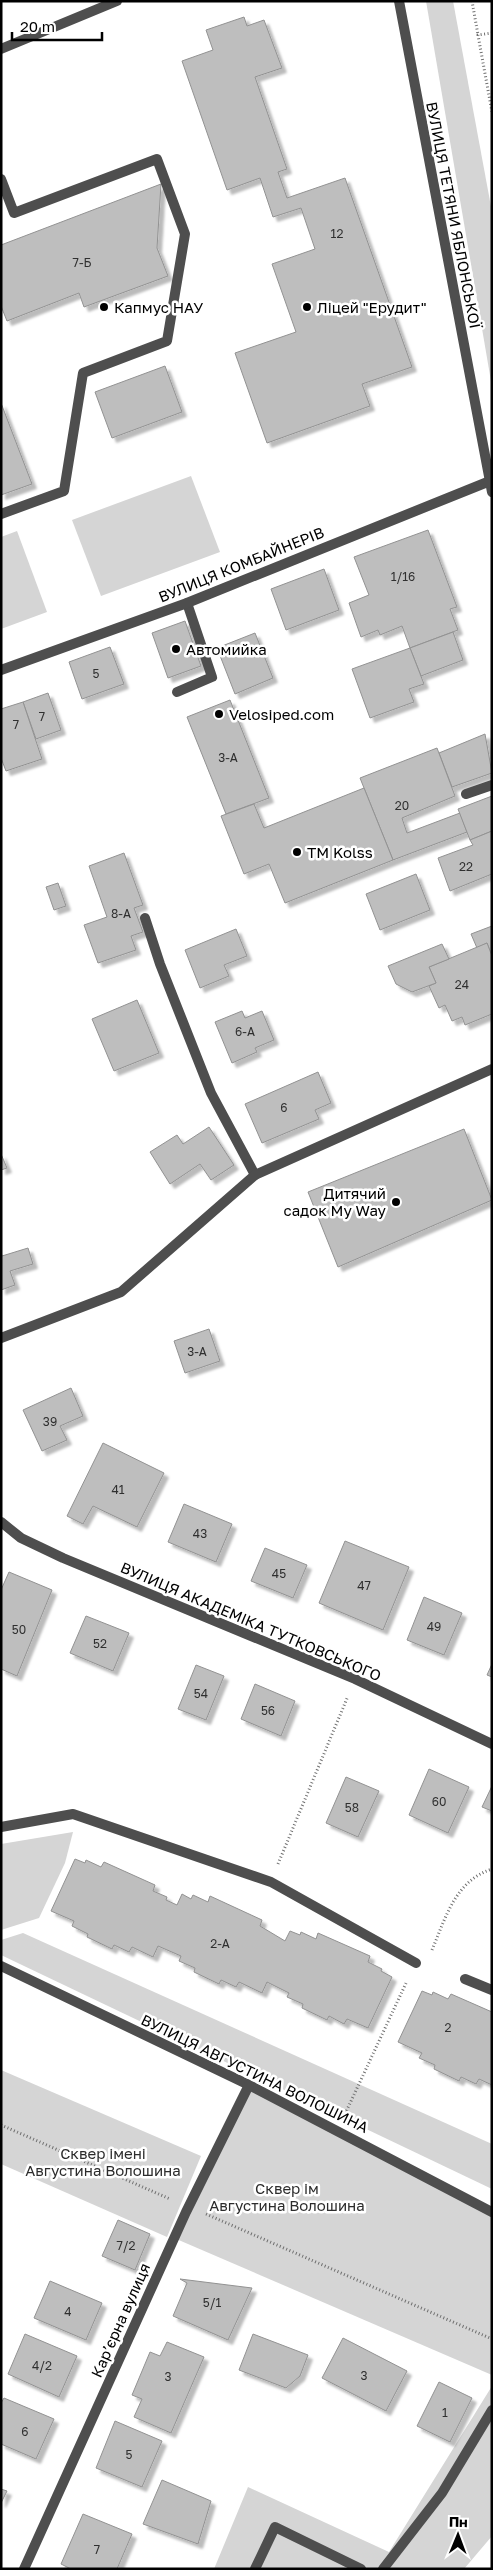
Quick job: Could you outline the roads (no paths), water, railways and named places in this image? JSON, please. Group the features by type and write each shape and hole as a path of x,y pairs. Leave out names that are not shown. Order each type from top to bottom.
{"street":[{"path":"1,49 117,1"},
{"name":"ВУЛИЦЯ ТЕТЯНИ ЯБЛОНСЬКОЇ","path":"399,1 492,492"},
{"path":"1,179 14,213 157,160 185,234 167,341 83,373 64,491 1,514"},
{"name":"ВУЛИЦЯ КОМБАЙНЕРІВ","path":"1,670 187,603 490,481"},
{"path":"177,692 212,677 187,603"},
{"path":"466,794 492,784"},
{"path":"145,918 160,964 211,1093 255,1175"},
{"path":"1,1338 121,1292 255,1175 492,1069"},
{"name":"ВУЛИЦЯ АКАДЕМІКА ТУТКОВСЬКОГО","path":"1,1522 21,1538 62,1558 355,1680 492,1744"},
{"path":"1,1827 73,1814 271,1882 416,1963"},
{"name":"ВУЛИЦЯ АВГУСТИНА ВОЛОШИНА","path":"1,1966 249,2085 492,2212"},
{"path":"465,1979 492,1990"},
{"name":"Карʼєрна вулиця","path":"24,2569 188,2206 249,2085"},
{"path":"383,2569 442,2494 492,2410"},
{"path":"255,2569 275,2527 361,2569"}],"place":[{"name":"Капмус НАУ","path":"104,307"},
{"name":"Ліцей \"Ерудит\"","path":"307,307"},
{"name":"Автомийка","path":"176,649"},
{"name":"Velosiped.com","path":"219,714"},
{"name":"TM Kolss","path":"297,852"},
{"name":"Дитячий садок My Way","path":"396,1202"}],"park label":[{"name":"Сквер імені Августина Волошина","path":"103,2162"},
{"name":"Сквер ім Августина Волошина","path":"287,2196"}]}
